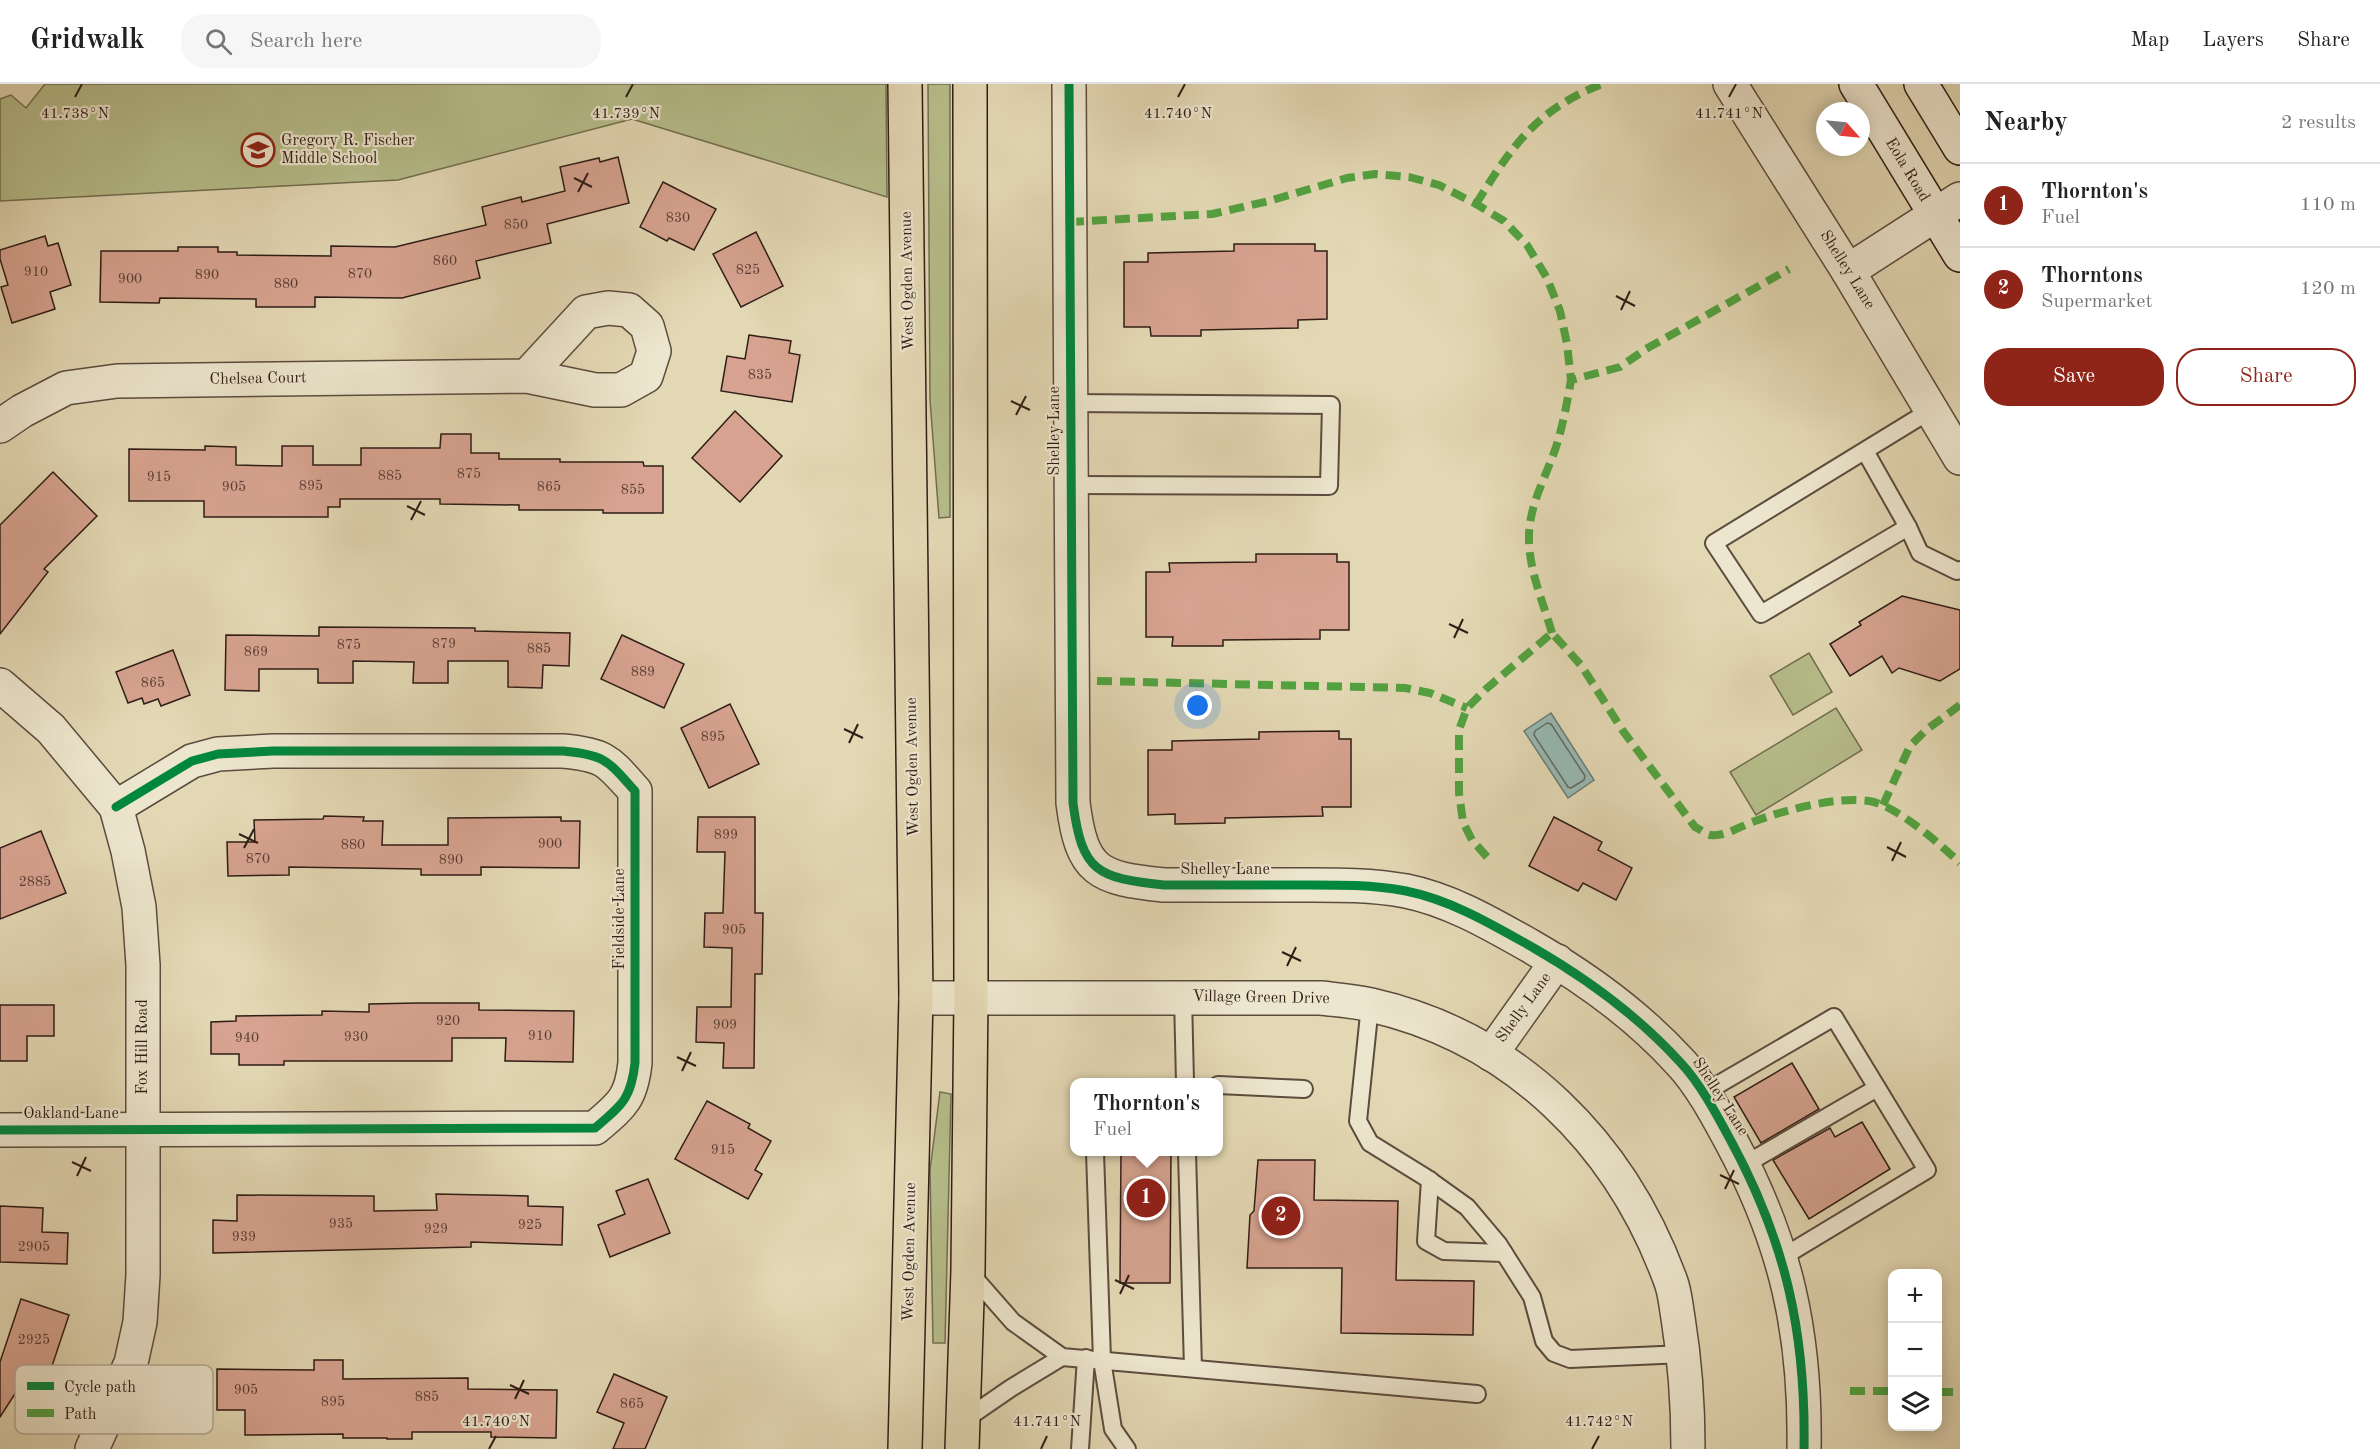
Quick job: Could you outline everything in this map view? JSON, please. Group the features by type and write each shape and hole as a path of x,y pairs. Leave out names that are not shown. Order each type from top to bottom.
{"main road":[{"name":"West Ogden Avenue","path":"905,84 916,998 905,1449"},
{"path":"963,1435 968,1270 971,997 970,84"}],"street":[{"name":"Shelley Lane","path":"1069,84 1073,803 1077,835 1088,861 1108,875 1134,882 1164,885 1357,885 1407,891 1448,904 1500,929 1557,961 1640,1023 1682,1063 1718,1117 1744,1165 1770,1225 1788,1279 1802,1354 1804,1449"},
{"name":"Shelley Lane","path":"1730,84 1848,271 1960,458"},
{"name":"Eola Road","path":"1856,84 1948,207 1960,255"},
{"path":"1922,84 1960,148"},
{"path":"1848,271 1948,207"},
{"name":"Chelsea Court","path":"0,426 22,411 66,388 117,381 527,376"},
{"name":"Fox Hill Road","path":"0,685 56,735 116,807 128,850 139,907 143,966 143,1275 140,1322 130,1365"},
{"name":"Fieldside Lane","path":"116,807 192,760 218,754 273,751 563,751 589,754 609,763 635,791 635,1063 633,1083 623,1104 595,1128 143,1129"},
{"name":"Shelly Lane","path":"1491,1054 1557,961"},
{"name":"Village Green Drive","path":"916,998 1321,998 1370,1005 1442,1028 1491,1054 1543,1090 1571,1117 1598,1147 1620,1178 1640,1215 1672,1284 1684,1354 1688,1449"},
{"name":"Oakland Lane","path":"0,1130 143,1129"}],"lane":[{"path":"1070,403 1331,405 1329,486 1071,485"},
{"path":"1908,527 1761,614 1714,543 1931,410"},
{"path":"1865,451 1920,553 1957,571 1960,570"},
{"path":"1183,997 1185,1078"},
{"path":"1370,1005 1358,1121 1370,1143 1430,1180 1467,1207 1504,1253 1532,1297 1544,1341 1554,1353 1570,1359 1684,1354"},
{"path":"1702,1094 1834,1017 1927,1170 1781,1258"},
{"path":"1223,1085 1304,1089"},
{"path":"1744,1165 1877,1088"},
{"path":"1080,1449 1094,1359 1095,1156"},
{"path":"1187,1156 1193,1368"},
{"path":"1430,1180 1425,1241 1444,1251 1504,1253"},
{"path":"968,1270 1013,1322 1062,1357 1477,1394"},
{"path":"963,1435 1011,1388 1062,1357"},
{"path":"1094,1359 1113,1430 1127,1449"}],"green space":[{"name":"Gregory R. Fischer Middle School","path":"45,84 886,84 887,197 632,119 398,180 0,201 0,99 11,95 26,108"},
{"path":"928,84 950,84 950,517 939,518 930,400"},
{"path":"1809,653 1832,692 1793,715 1770,676"},
{"path":"1836,708 1862,750 1756,815 1730,772"},
{"path":"940,1092 951,1094 945,1343 933,1343 930,1170"}],"water":[{"path":"1551,713 1594,780 1568,798 1524,731"}],"building":[{"path":"618,157 629,203 547,224 551,243 476,261 480,278 402,298 315,297 315,307 256,307 256,299 160,298 159,303 100,302 101,251 178,251 178,247 218,247 218,252 237,252 237,255 331,256 331,246 395,247 486,225 482,207 521,197 522,202 565,191 560,167 599,158 600,162"},
{"path":"663,182 716,209 694,250 669,238 667,241 640,227"},
{"path":"756,232 783,286 741,307 713,254"},
{"path":"45,236 48,246 58,243 71,285 50,292 55,309 12,323 1,287 8,285 0,259 0,250"},
{"path":"1234,244 1315,244 1315,251 1327,251 1327,319 1298,320 1298,328 1201,330 1201,336 1151,336 1150,327 1124,327 1124,262 1148,262 1148,253 1234,251"},
{"path":"749,335 791,341 789,353 800,355 792,402 721,391 727,356 745,359"},
{"path":"735,411 782,456 740,502 692,458"},
{"path":"441,434 471,434 471,453 499,453 499,459 643,462 644,466 663,466 663,513 519,510 519,505 440,504 440,499 340,499 340,507 328,507 328,517 204,517 204,501 129,501 129,449 205,450 205,446 236,447 236,465 282,466 282,446 313,446 313,465 361,465 361,448 440,448"},
{"path":"53,472 97,516 44,569 48,572 0,634 0,525"},
{"path":"1256,554 1337,554 1337,562 1349,562 1349,630 1320,630 1320,639 1223,640 1223,646 1172,646 1173,637 1146,637 1146,572 1170,572 1169,563 1256,562"},
{"path":"1902,596 1960,610 1960,669 1940,681 1899,668 1892,673 1882,656 1850,676 1830,644 1861,625 1859,622"},
{"path":"319,627 475,628 475,631 570,633 569,666 543,665 542,688 508,687 508,661 448,661 448,683 413,683 414,662 353,661 353,683 318,683 318,669 259,669 259,691 225,690 226,635 319,636"},
{"path":"622,635 684,664 664,708 601,679"},
{"path":"173,650 190,695 161,706 158,699 144,704 142,698 128,703 116,672"},
{"path":"730,704 759,764 709,788 681,728"},
{"path":"1339,731 1339,739 1351,739 1351,807 1322,807 1323,816 1225,818 1225,823 1175,824 1175,814 1148,815 1148,750 1172,750 1172,741 1259,739 1259,732"},
{"path":"324,816 364,817 363,821 383,821 382,845 448,845 448,818 561,817 561,821 580,821 579,868 481,867 481,875 421,875 421,869 289,867 289,875 228,876 227,842 255,842 254,820 323,819"},
{"path":"698,817 755,817 755,913 763,913 762,974 755,974 754,1068 723,1068 724,1043 696,1042 697,1007 731,1007 732,948 704,947 705,913 723,913 725,852 697,852"},
{"path":"1554,817 1602,842 1598,850 1632,868 1616,900 1583,883 1578,891 1529,866"},
{"path":"41,831 66,893 0,919 0,848"},
{"path":"479,1003 479,1010 574,1011 573,1062 505,1061 506,1038 452,1038 452,1061 284,1061 284,1065 239,1065 239,1054 211,1054 211,1022 236,1021 236,1016 322,1015 322,1011 369,1012 369,1004"},
{"path":"0,1005 54,1005 54,1036 27,1036 27,1061 0,1061"},
{"path":"1792,1063 1819,1109 1761,1143 1734,1097"},
{"path":"707,1101 750,1124 748,1128 771,1141 755,1170 762,1174 748,1199 675,1159"},
{"path":"1862,1122 1890,1169 1809,1219 1773,1160 1830,1128 1835,1137"},
{"path":"1121,1156 1171,1156 1170,1283 1120,1283"},
{"path":"1258,1160 1315,1160 1314,1200 1398,1201 1396,1280 1474,1281 1473,1335 1341,1333 1342,1268 1247,1268 1250,1215 1254,1211"},
{"path":"648,1179 670,1233 610,1257 598,1225 625,1214 616,1191"},
{"path":"436,1194 528,1196 528,1206 563,1207 562,1245 471,1242 471,1247 213,1253 213,1220 237,1221 237,1195 374,1196 374,1211 437,1210"},
{"path":"0,1206 43,1208 42,1232 68,1233 67,1264 0,1262"},
{"path":"21,1299 69,1315 52,1365 15,1365 15,1394 0,1417 0,1362"},
{"path":"314,1360 343,1360 343,1379 468,1378 468,1389 557,1390 556,1438 491,1437 491,1432 412,1432 412,1439 343,1438 343,1434 245,1435 245,1410 217,1410 217,1369 314,1370"},
{"path":"614,1374 667,1397 645,1449 613,1449 624,1423 597,1412"}],"marked path":[{"path":"1476,204 1514,147 1528,132 1560,106 1579,94 1602,84"},
{"path":"1069,222 1212,214 1269,201 1347,178 1375,174 1409,177 1439,185 1504,221 1527,245 1547,278 1560,311 1571,380"},
{"path":"1552,633 1533,572 1529,535 1535,501 1561,430 1571,380 1620,367 1646,349 1789,269"},
{"path":"1487,857 1472,840 1463,822 1459,793 1459,730 1467,708 1552,633 1581,665 1623,731 1695,827 1705,833 1722,834 1767,817 1811,805 1842,800 1869,801 1880,804 1904,817 1930,836 1960,863"},
{"path":"1097,681 1405,688 1430,693 1467,708"},
{"path":"1883,805 1910,746 1926,730 1960,705"},
{"path":"1850,1391 1888,1391"},
{"path":"1942,1392 1960,1392"}],"cycle path":[{"path":"1069,84 1073,803 1077,826 1088,857 1108,874 1123,879 1164,885 1349,885 1378,887 1423,895 1471,914 1532,947 1591,985 1629,1014 1664,1045 1701,1089 1731,1141 1766,1216 1779,1253 1796,1327 1804,1407 1804,1449"},
{"path":"0,1130 595,1128 624,1100 631,1085 635,1063 635,791 605,761 589,755 563,751 273,751 218,754 192,761 116,807"}],"place":[{"name":"Gregory R. Fischer Middle School","path":"258,150"},
{"name":"Thornton's","path":"1146,1198"},
{"name":"Thorntons","path":"1281,1216"}]}
